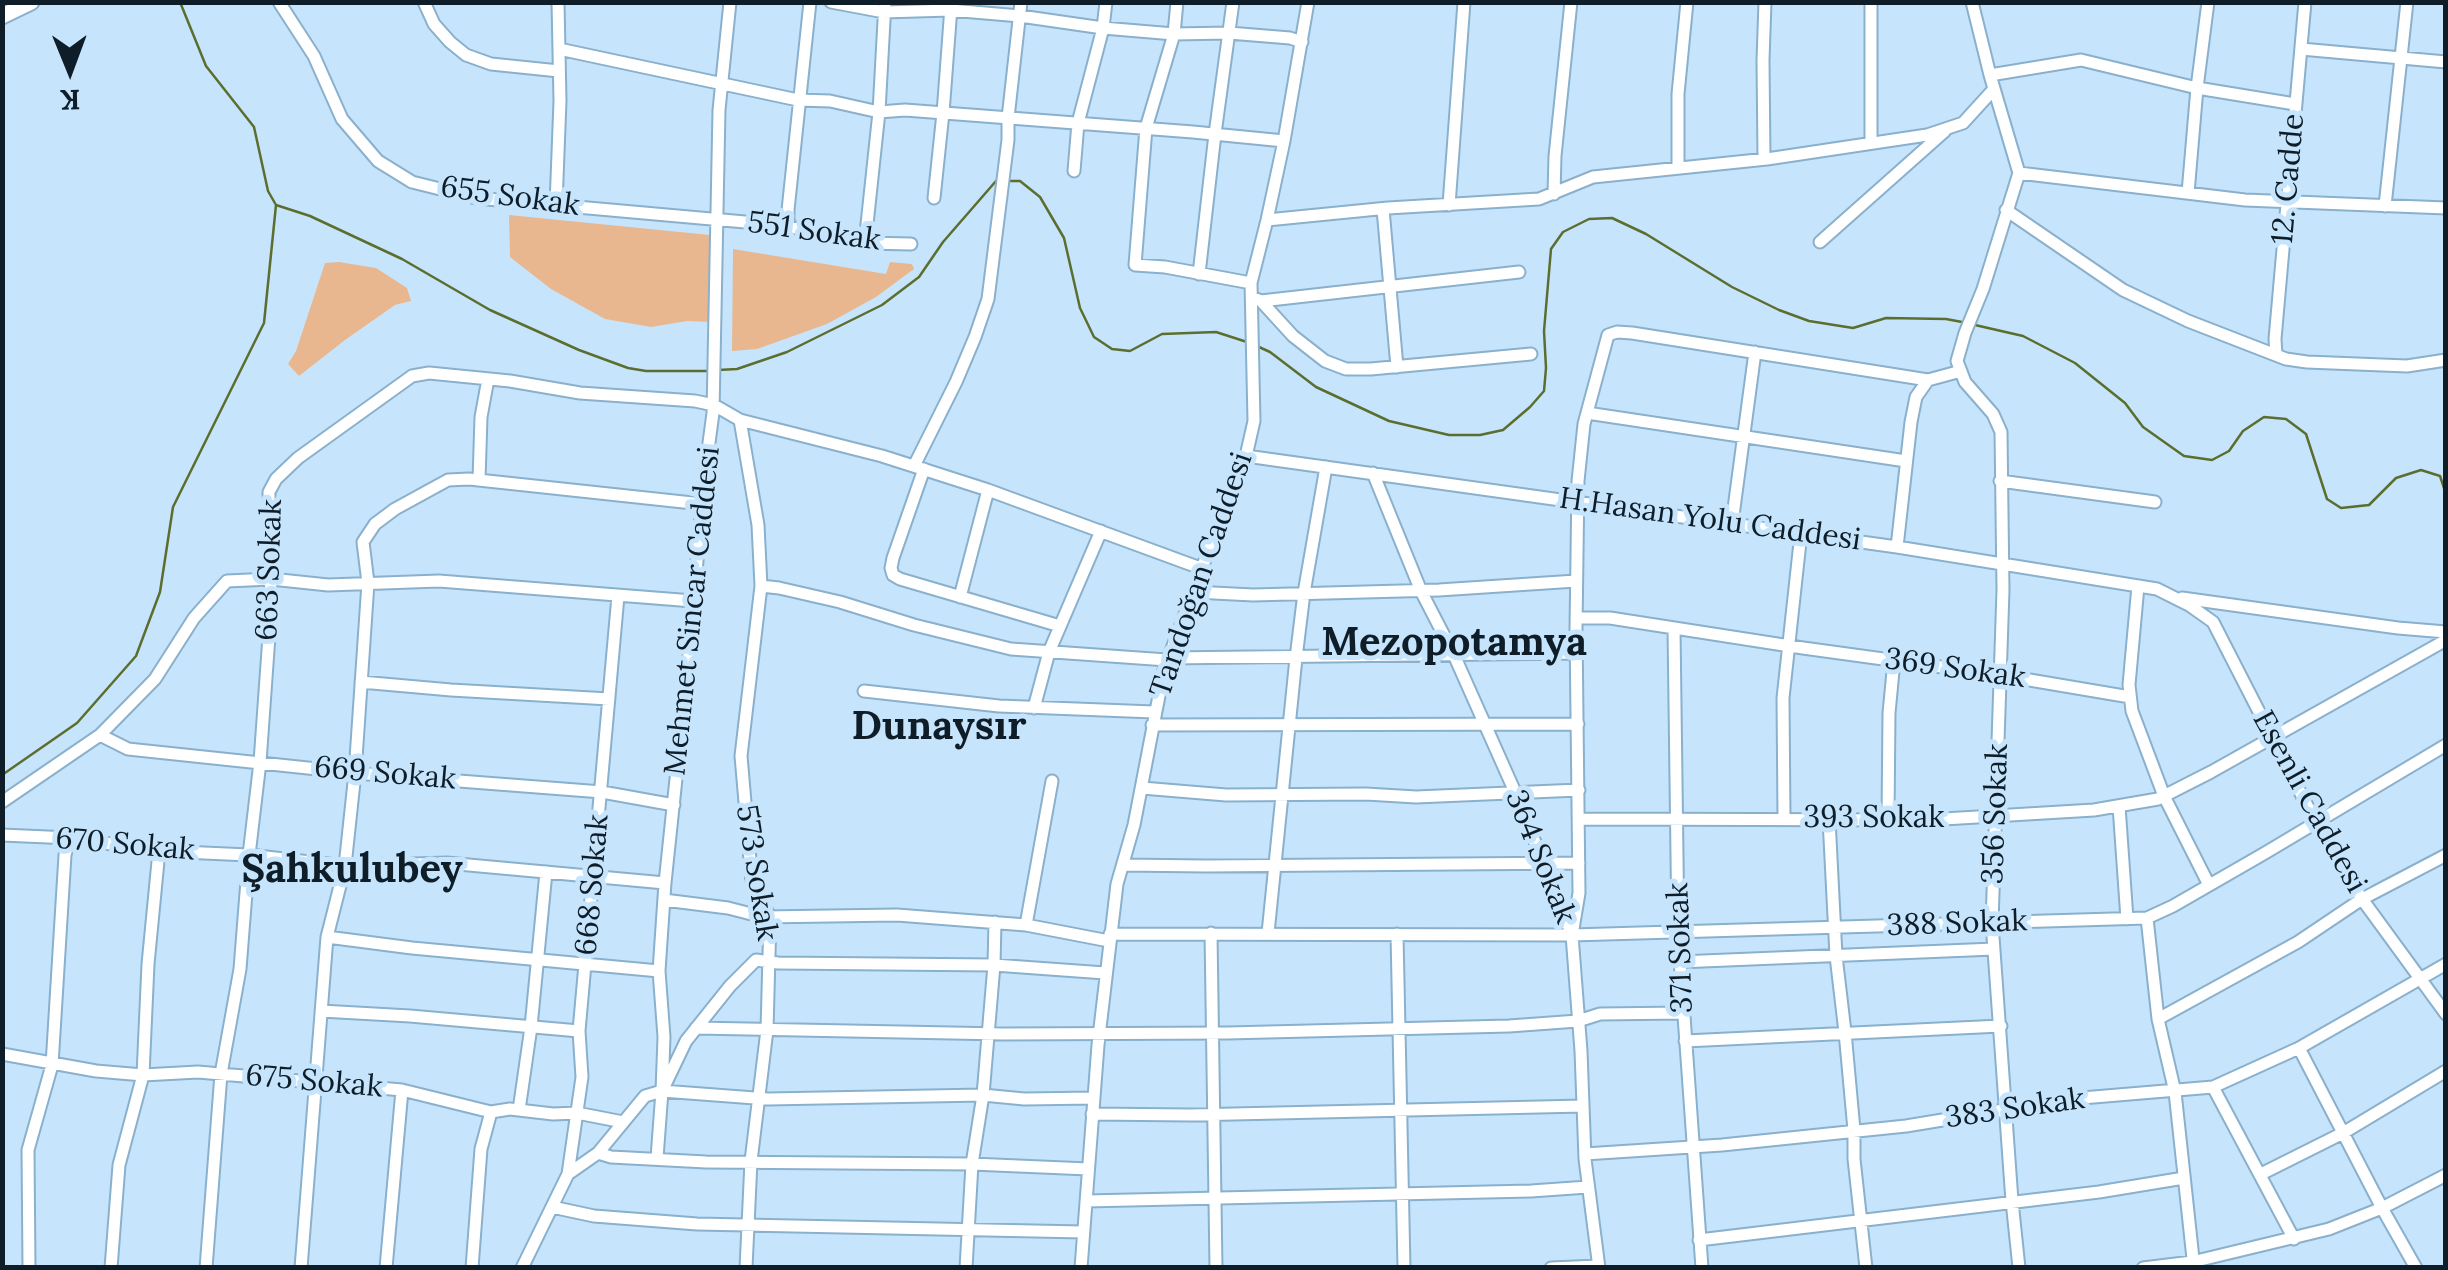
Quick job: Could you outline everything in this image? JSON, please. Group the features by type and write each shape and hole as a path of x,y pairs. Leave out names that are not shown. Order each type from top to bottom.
{"main road":[{"path":"2,16 31,2"}],"street":[{"name":"655 Sokak","path":"278,2 314,56 342,119 378,162 412,182 476,198 717,219"},
{"path":"424,2 434,24 466,55 492,64 559,71"},
{"path":"556,205 558,2"},
{"name":"Mehmet Sincar Caddesi","path":"657,1158 664,1037 660,971 665,883 714,405 719,110 730,2"},
{"path":"788,227 810,2"},
{"path":"831,2 1020,9 1103,28 1174,34 1229,33 1302,42"},
{"path":"1074,171 1078,123 1106,2"},
{"path":"1177,2 1174,34 1146,128 1134,264 1200,274 1254,294 1388,287 1519,272"},
{"path":"1200,274 1234,2"},
{"name":"Tandoğan Caddesi","path":"1081,1268 1099,1035 1117,884 1142,788 1168,659 1246,456 1254,421 1254,294 1308,2"},
{"path":"1449,204 1464,2"},
{"path":"1554,194 1554,156 1571,2"},
{"path":"1678,167 1678,94 1687,2"},
{"path":"1764,159 1766,2"},
{"path":"1870,2 1871,143"},
{"path":"1572,934 1579,893 1580,819 1576,653 1578,480 1587,413 1608,336 1632,333 1928,380 1961,371 1956,361 1964,333 1983,289 2019,173 1972,2"},
{"path":"2188,193 2208,2"},
{"name":"12. Cadde","path":"2276,355 2274,340 2306,2"},
{"path":"2385,206 2407,2"},
{"path":"934,198 951,6"},
{"path":"865,243 885,7"},
{"path":"1020,9 988,299 919,467 891,568 900,580 1060,626"},
{"path":"559,48 798,100 879,112 905,110 1284,141"},
{"path":"2301,50 2446,62"},
{"path":"1990,75 2081,60 2197,88 2295,104"},
{"path":"1268,220 1539,199 1593,177 1764,159 1928,135 1963,123 1994,89"},
{"path":"1820,242 1948,128"},
{"path":"2019,173 2287,202 2446,208"},
{"path":"1382,209 1396,367"},
{"path":"2006,210 2123,290 2188,321 2286,359 2406,366 2446,360"},
{"name":"551 Sokak","path":"717,219 813,230 865,243 910,244"},
{"path":"1254,294 1293,336 1325,361 1346,369 1531,354"},
{"path":"1732,523 1755,352"},
{"name":"356 Sokak","path":"1961,371 2001,432 2003,564 1992,923 2019,1268"},
{"name":"663 Sokak","path":"206,1268 221,1074 240,969 260,762 271,608 268,492 287,469 412,376 430,373 580,393 714,405"},
{"path":"479,480 481,417 488,379"},
{"path":"1896,546 1916,398 1928,380"},
{"path":"714,405 740,420 919,467 988,490 1202,569"},
{"path":"1587,413 1906,461"},
{"name":"573 Sokak","path":"740,420 758,526 761,586 741,756 752,883 770,917 767,1030 751,1162 746,1268"},
{"name":"H.Hasan Yolu Caddesi","path":"1246,456 1896,546 2157,589 2172,596"},
{"path":"1268,933 1304,593 1326,467"},
{"name":"364 Sokak","path":"1373,473 1421,590 1515,792 1572,934 1585,1154 1598,1266"},
{"path":"301,1268 326,936 345,866 355,772 368,583 363,542 375,524 395,509 448,480 702,504"},
{"path":"2000,480 2155,502"},
{"path":"960,597 988,490"},
{"path":"1034,708 1050,652 1101,530"},
{"path":"1784,818 1783,718 1801,533"},
{"path":"2,802 100,735 155,679 194,618 227,581 271,579 328,585 440,581 693,602"},
{"path":"1194,592 1421,590 1576,581"},
{"path":"761,586 840,602 1011,649 1168,659 1576,653"},
{"path":"2138,586 2129,686 2132,711 2164,796 2209,885"},
{"name":"668 Sokak","path":"568,1174 582,1077 579,1031 618,596"},
{"path":"2172,596 2446,632"},
{"name":"Esenli Caddesi","path":"2172,596 2213,622 2316,823 2362,900 2446,1014"},
{"name":"369 Sokak","path":"1576,618 1610,618 2130,697"},
{"name":"371 Sokak","path":"1674,628 1679,962 1702,1268"},
{"name":"393 Sokak","path":"1580,819 1927,820 2119,806 2164,796 2446,640"},
{"path":"1888,819 1894,661"},
{"path":"362,682 609,699"},
{"path":"864,691 1153,719 1290,726 1578,724"},
{"name":"669 Sokak","path":"100,735 128,749 602,792 674,805"},
{"name":"388 Sokak","path":"664,900 770,917 897,916 995,922 1110,938 1211,933 1678,932 2147,918 2446,745"},
{"path":"1026,925 1052,781"},
{"path":"1142,788 1226,794 1416,797 1579,790"},
{"path":"2119,806 2127,919"},
{"path":"1829,819 1836,956 1866,1268"},
{"name":"670 Sokak","path":"2,835 70,838 159,851 249,855 345,866 447,863 665,883"},
{"path":"29,1268 28,1150 52,1065 65,855 70,838"},
{"path":"111,1268 119,1165 143,1075 159,851"},
{"path":"2158,1019 2446,855"},
{"path":"1122,865 1579,863"},
{"path":"519,1110 546,872"},
{"path":"2147,918 2158,1019 2175,1092 2192,1265"},
{"path":"966,1268 995,922"},
{"path":"1211,933 1216,1268"},
{"path":"1397,934 1404,1268"},
{"path":"326,936 660,971"},
{"path":"1679,962 1994,949"},
{"path":"662,1091 686,1041 756,960 994,965 1106,974"},
{"name":"383 Sokak","path":"1585,1154 1906,1126 2070,1100 2213,1088 2299,1048 2446,964"},
{"path":"321,1012 579,1031"},
{"path":"696,1028 1212,1034 1578,1022 1600,1014 1683,1013"},
{"path":"1685,1041 2001,1026"},
{"path":"2299,1048 2416,1268"},
{"name":"675 Sokak","path":"2,1054 52,1065 143,1075 198,1072 402,1090 490,1112 510,1108 553,1114 577,1112 623,1122"},
{"path":"2260,1174 2343,1133 2446,1071"},
{"path":"2213,1088 2294,1238"},
{"path":"386,1268 402,1090"},
{"path":"522,1268 568,1174 598,1153 645,1096 662,1091 760,1098 1094,1098"},
{"path":"1092,1114 1583,1106"},
{"path":"472,1268 481,1149 490,1112"},
{"path":"598,1153 706,1162 1088,1169"},
{"path":"2143,1268 2192,1265 2330,1229 2382,1208 2446,1174"},
{"path":"1700,1240 2099,1192 2184,1178"},
{"path":"1086,1200 1588,1187"},
{"path":"552,1207 594,1216 746,1226 1083,1232"},
{"path":"1551,1268 1598,1266"}],"shaded area":[{"path":"509,215 710,235 712,322 687,321 651,327 605,319 551,289 510,257"},
{"path":"733,249 886,274 890,262 912,264 914,269 876,297 827,324 757,349 732,351"},
{"path":"325,263 376,268 407,288 411,301 395,305 299,376 288,364 296,351"}],"waterway":[{"path":"180,2 206,66 254,127 268,191 276,205 310,216 402,259 490,310 579,350 646,371 710,371"},
{"path":"718,370 737,369 787,352 882,305 919,277 943,242 1000,181"},
{"path":"1008,181 1020,181 1040,197 1064,238 1080,308 1094,337 1112,349 1130,351 1162,334 1216,332 1247,342"},
{"path":"2,775 77,723 136,656 160,592 173,507 264,323 276,205"},
{"path":"1259,347 1316,387 1389,421 1449,435 1503,430 1544,391 1551,249 1563,232 1589,219 1612,218 1646,234 1732,287 1809,321 1853,328 1886,318 1962,322"},
{"path":"1975,325 2023,336 2075,363 2125,403 2143,427 2184,456 2212,460 2229,451 2243,431 2264,417 2286,419 2306,434 2327,499 2341,508 2369,505 2396,478 2421,470 2440,476 2446,494"}],"district":[{"name":"Mezopotamya","path":"1454,644"},
{"name":"Dunaysır","path":"939,728"},
{"name":"Şahkulubey","path":"352,871"}]}
